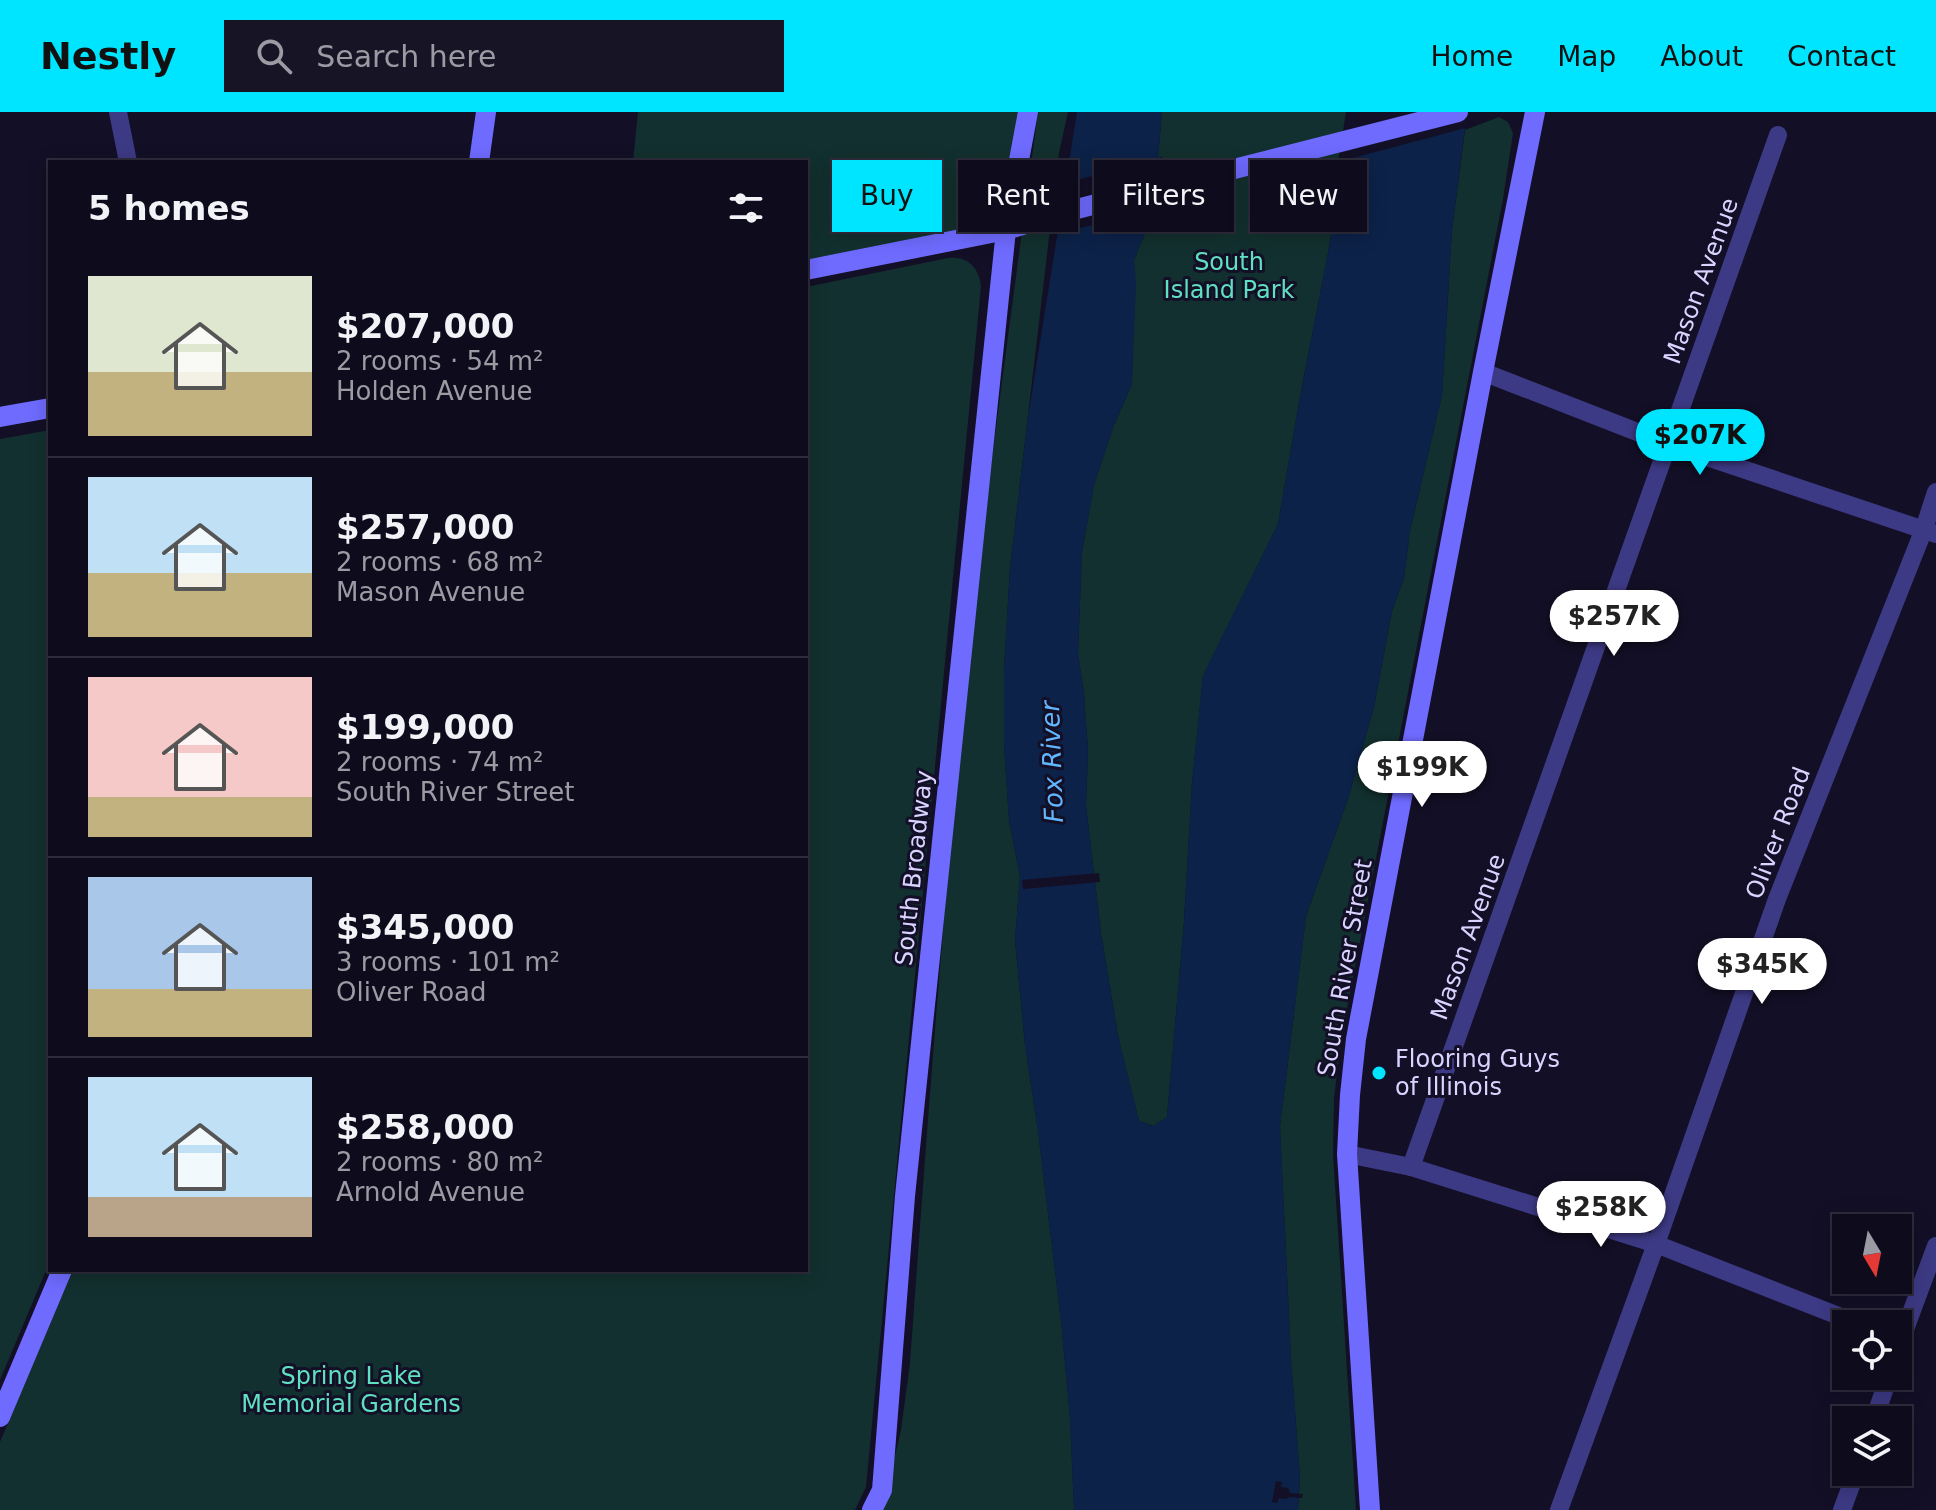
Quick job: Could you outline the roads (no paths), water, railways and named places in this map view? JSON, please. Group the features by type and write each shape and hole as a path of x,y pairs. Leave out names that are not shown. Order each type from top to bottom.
{"street":[{"path":"118,112 128,160"},
{"path":"479,160 486,112"},
{"name":"South Broadway","path":"1019,160 1028,112"},
{"path":"1078,209 1458,112"},
{"name":"South River Street","path":"1370,1510 1347,1154 1356,1039 1535,112"},
{"name":"Mason Avenue","path":"1411,1167 1778,135"},
{"path":"808,270 996,232"},
{"name":"South Broadway","path":"872,1510 882,1490 905,1196 1006,232"},
{"path":"1483,372 1668,444 1930,531"},
{"path":"0,417 48,408"},
{"name":"Oliver Road","path":"1559,1510 1777,899 1930,531 1936,492"},
{"path":"1347,1154 1411,1167 1656,1244 1832,1313"},
{"path":"1912,1310 1936,1246"},
{"path":"0,1417 61,1272"},
{"path":"1842,1510 1851,1486"}],"water":[{"name":"Fox River","path":"1077,112 1162,112 1158,160 1094,160 1094,232 1146,232 1134,260 1132,384 1114,425 1094,485 1082,552 1078,653 1088,751 1086,806 1101,933 1118,1036 1139,1121 1153,1126 1167,1117 1203,675 1278,524 1331,232 1367,232 1367,160 1343,160 1350,112 1467,112 1452,230 1442,395 1410,531 1404,578 1392,611 1374,707 1348,799 1306,916 1280,1126 1300,1477 1298,1510 1074,1510 1061,1320 1025,1045 1015,940 1020,877 1009,820 1004,745 1004,669 1010,568 1028,417 1058,232 1078,232 1078,160 1069,160"}],"place":[{"name":"Flooring Guys of Illinois","path":"1379,1073"}],"park label":[{"name":"South Island Park","path":"1229,276"},
{"name":"Spring Lake Memorial Gardens","path":"351,1390"}]}
